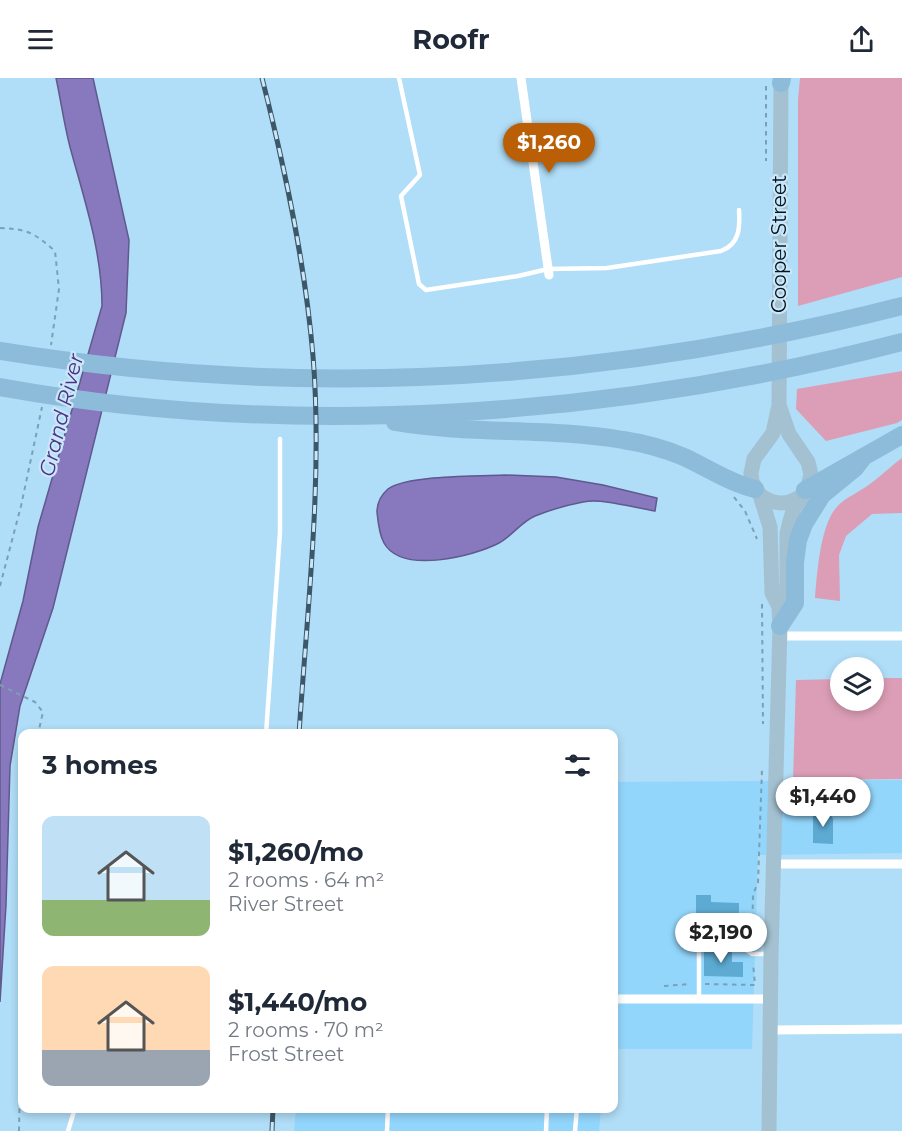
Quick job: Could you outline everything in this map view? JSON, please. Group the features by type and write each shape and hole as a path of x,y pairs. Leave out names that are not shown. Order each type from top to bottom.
{"highway":[{"path":"760,338 902,294"},
{"path":"0,351 131,369 210,376 292,379 370,378 525,371 622,361 760,338 902,306"},
{"path":"2,387 72,398 164,408 262,413 361,415 504,408 611,398 772,372 902,342"},
{"path":"361,415 426,426 624,440 660,448 684,457 758,492"},
{"path":"803,493 902,435"},
{"path":"780,631 795,603 798,540 804,524 822,495 855,468 862,459"}],"main road":[{"name":"Cooper Street","path":"769,1131 770,999 780,631 779,607 772,593 770,533 758,492 751,478 751,468 754,459 763,450 773,433 779,405 781,79"},
{"name":"Cooper Street","path":"779,405 789,434 808,462 810,470 810,482 792,514 788,528 787,594 779,607"},
{"path":"763,450 772,445 781,444 800,450"},
{"path":"758,492 771,502 780,503 789,502 803,493"}],"street":[{"path":"521,78 549,272"},
{"path":"780,631 902,636"},
{"path":"773,864 902,864"},
{"path":"618,999 770,999"},
{"path":"770,1029 902,1029"}],"lane":[{"path":"399,78 420,175 401,196 420,287 429,290 518,276 607,268 721,251 733,244 738,236 739,210"},
{"path":"266,729 280,532 280,439"},
{"path":"699,999 699,943 739,945 752,954 771,954"},
{"path":"68,1131 73,1113"},
{"path":"387,1113 387,1131"},
{"path":"546,1131 547,1113"},
{"path":"575,1131 577,1113"}],"path":[{"path":"735,482 731,490 732,494 745,511 759,547"},
{"path":"762,604 763,730"},
{"path":"0,685 34,702 43,712 39,729"},
{"path":"664,986 755,985 752,954 753,894 758,883 762,765"},
{"path":"19,1113 19,1131"}],"shaded area":[{"name":"Grand River","path":"56,78 93,78 129,240 126,313 53,608 20,706 10,766 6,905 0,1002 0,684 23,601 38,527 102,306 96,245 68,138"},
{"path":"800,78 902,78 902,277 798,306 798,100"},
{"path":"902,371 902,420 897,423 826,441 796,409 797,389"},
{"path":"902,458 902,513 872,514 846,536 839,555 840,601 815,598 822,542 833,512 841,503 870,484"},
{"path":"505,475 556,477 603,485 657,498 655,511 600,501 577,503 535,516 504,540 488,548 439,560 406,558 393,553 384,543 379,528 377,508 380,499 388,489 397,484 427,479"},
{"path":"884,678 902,678 902,779 793,780 796,680 830,679 830,711 884,711"},
{"path":"902,780 902,853 758,855 752,1049 618,1049 618,782"},
{"path":"296,1113 601,1113 599,1131 294,1131"}],"building":[{"path":"813,813 830,813 833,819 833,844 813,843"},
{"path":"696,895 711,895 711,902 739,903 739,924 706,926 706,924 696,924"},
{"path":"704,948 732,949 732,962 743,962 743,977 704,976"}],"railway":[{"path":"262,78 279,147 305,286 316,402 315,497 299,729"},
{"path":"272,1131 273,1113"}]}
